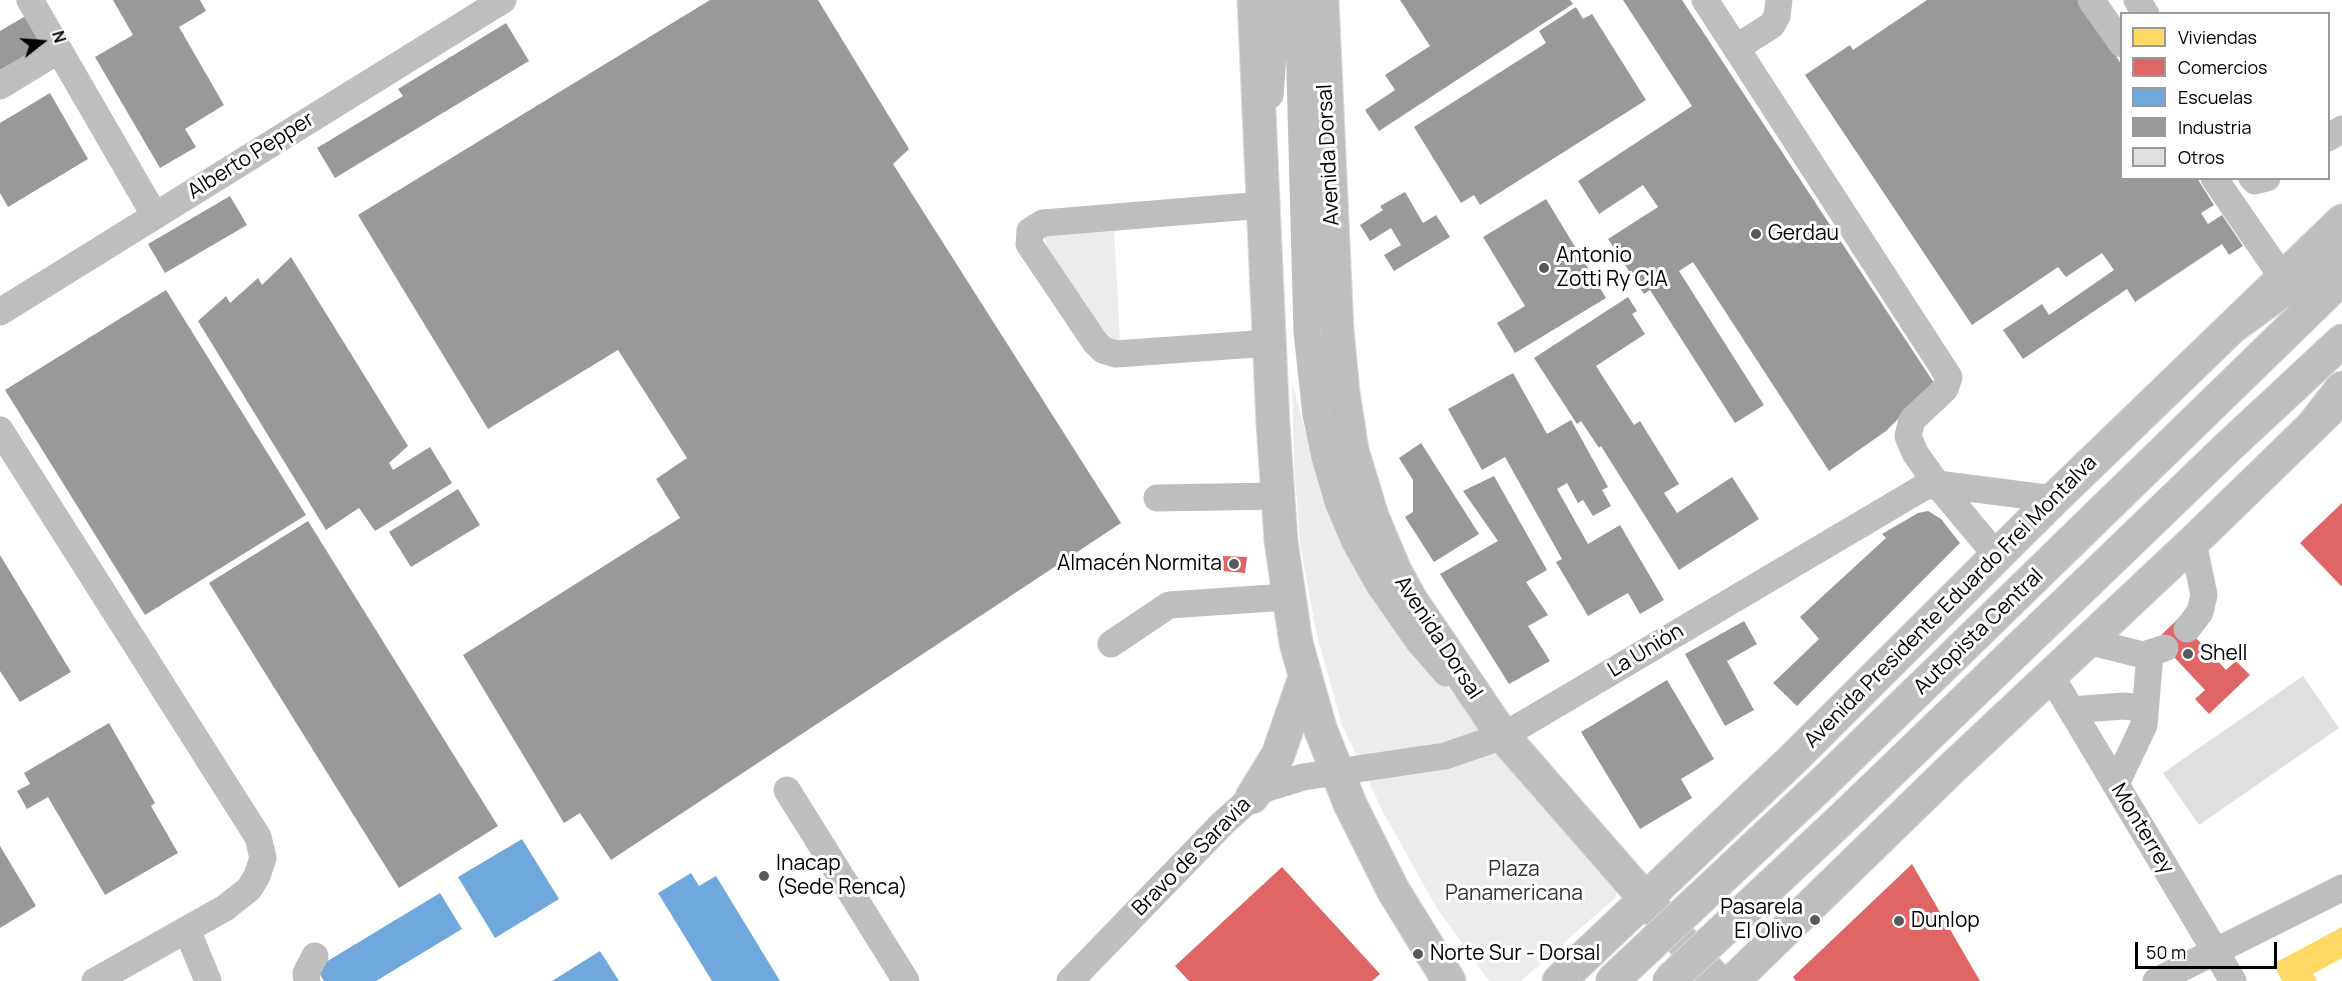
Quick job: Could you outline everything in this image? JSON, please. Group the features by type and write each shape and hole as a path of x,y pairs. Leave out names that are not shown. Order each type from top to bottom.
{"main road":[{"path":"1254,0 1269,343 1278,496 1287,597 1304,680 1337,772 1368,843 1393,890 1449,981"},
{"name":"Avenida Dorsal","path":"1322,0 1337,330 1352,450 1372,516 1395,571 1432,634 1503,736 1718,981"},
{"name":"Avenida Presidente Eduardo Frei Montalva","path":"1559,981 2342,221"},
{"path":"2235,325 2342,247"},
{"name":"Autopista Central","path":"1612,981 1823,783 2342,278"},
{"name":"Autopista Central","path":"1670,981 1847,814 2227,447 2342,341"},
{"path":"2314,424 2342,388"},
{"path":"1748,975 1950,770 2193,542 2342,397"},
{"path":"1252,797 1267,776 1282,746 1304,680"}],"street":[{"path":"30,0 155,216"},
{"name":"Alberto Pepper","path":"0,312 503,0"},
{"path":"1269,343 1116,354 1103,350 1095,342 1029,244 1030,231 1043,223 1263,205 1277,0"},
{"path":"1298,0 1308,332 1316,415 1325,457 1338,502 1355,542 1378,583 1419,642 1503,736"},
{"path":"1705,0 1949,377 1945,389 1912,420 1908,436 1915,453 1937,484 1997,556"},
{"path":"1736,48 1772,26 1777,16 1779,0"},
{"path":"2091,0 2120,43"},
{"path":"0,86 60,50"},
{"path":"2215,180 2283,278"},
{"path":"0,429 258,837 263,858 249,890 225,908 95,981"},
{"name":"La Unión","path":"1337,772 1445,756 1503,736 1914,490 1937,484 2055,499"},
{"path":"1157,498 1278,496"},
{"path":"2187,629 2200,612 2204,595 2193,542"},
{"path":"1111,644 1169,605 1287,597"},
{"path":"2087,641 2135,654 2158,651 2143,712 2144,725 2116,784"},
{"name":"Monterrey","path":"2051,676 2233,981"},
{"path":"2071,710 2123,706 2133,707 2143,712"},
{"name":"Bravo de Saravia","path":"1070,981 1222,824 1252,797 1290,780 1337,772"},
{"path":"787,790 906,981"},
{"path":"2156,981 2342,888"},
{"path":"187,930 208,981"}],"green space":[{"path":"1114,227 1120,340 1105,338 1047,247 1045,238 1049,233"},
{"name":"Plaza Panamericana","path":"1292,381 1322,497 1352,561 1410,647 1480,723 1619,887 1615,898 1521,981 1489,981 1436,907 1383,812 1342,725 1317,635 1300,545 1294,462"}],"building: Viviendas":[{"path":"2342,927 2342,958 2313,974 2317,981 2282,981 2273,964"}],"building: Comercios":[{"path":"2342,503 2342,585 2341,586 2300,543"},
{"name":"Almacén Normita","path":"1223,556 1247,557 1245,573 1222,571"},
{"path":"2178,619 2226,670 2236,661 2250,675 2209,714 2195,699 2205,690 2157,639"},
{"name":"Dunlop","path":"1912,864 1980,981 1796,981 1793,977"},
{"path":"1282,867 1380,974 1372,981 1189,981 1175,966"}],"building: Escuelas":[{"path":"522,839 559,899 495,938 458,877"},
{"path":"691,873 699,886 716,876 780,981 712,981 658,893"},
{"path":"440,893 462,929 376,981 324,981 316,968"},
{"path":"600,951 619,981 552,981"}],"building: Industria":[{"path":"113,0 200,0 206,11 179,27 224,105 185,129 196,147 160,168 95,57 133,35"},
{"path":"710,0 818,0 909,149 893,164 1121,523 611,860 580,813 564,823 463,655 680,518 656,479 687,458 618,350 488,429 358,215"},
{"path":"1400,0 1570,0 1573,4 1379,131 1365,110 1395,90 1385,75 1430,46"},
{"name":"Gerdau","path":"1623,0 1682,0 1934,383 1886,431 1829,471 1693,262 1679,271 1764,405 1735,423 1650,290 1644,294 1608,239 1658,207 1643,185 1599,214 1578,181 1692,106"},
{"path":"1927,0 2078,0 2120,62 2120,180 2198,180 2214,205 2201,213 2208,224 2222,215 2243,246 2229,255 2222,244 2135,302 2127,289 2023,359 2003,330 2042,304 2049,315 2114,270 2102,253 2066,277 2058,267 1972,325 1805,75 1850,45 1853,50"},
{"path":"1576,7 1583,19 1592,14 1646,100 1480,205 1474,195 1461,203 1414,127 1546,43 1539,31"},
{"path":"29,14 46,44 0,70 0,31"},
{"path":"506,23 529,61 335,178 317,148 403,96 398,89"},
{"path":"50,93 88,159 8,207 0,193 0,123"},
{"path":"1405,192 1423,223 1436,215 1450,237 1394,271 1384,255 1401,245 1391,228 1370,241 1360,225 1383,210 1380,206"},
{"path":"230,196 247,225 165,273 148,244"},
{"name":"Antonio Zotti Ry CIA","path":"1546,199 1606,298 1515,353 1497,323 1525,306 1483,237"},
{"path":"291,257 408,446 389,463 393,470 430,447 452,483 375,531 359,508 326,530 198,321 226,296 230,303 258,278 262,285"},
{"path":"166,290 306,515 145,615 5,390"},
{"path":"1628,297 1637,311 1632,314 1645,334 1596,366 1634,425 1640,421 1679,484 1664,493 1677,513 1732,477 1759,519 1679,570 1601,446 1599,448 1581,421 1577,424 1534,358"},
{"path":"1513,373 1547,434 1571,420 1608,487 1602,490 1611,506 1593,516 1583,500 1578,503 1567,483 1557,489 1588,544 1620,525 1664,600 1640,614 1628,593 1588,616 1556,562 1562,559 1505,457 1482,470 1448,409"},
{"path":"1421,443 1479,534 1434,562 1405,517 1413,512 1413,480 1399,458"},
{"path":"1494,476 1547,570 1526,582 1548,615 1528,626 1550,661 1509,684 1440,574 1498,541 1463,491"},
{"path":"458,489 480,525 411,567 389,532"},
{"path":"1928,511 1941,519 1960,543 1797,706 1773,683 1819,639 1800,617 1886,538 1882,534 1918,513"},
{"path":"308,521 498,826 399,888 209,583"},
{"path":"0,555 71,672 20,702 0,671"},
{"path":"1744,621 1757,644 1727,661 1754,710 1725,726 1685,654"},
{"path":"1667,680 1714,759 1681,779 1692,798 1640,829 1581,732"},
{"path":"109,723 155,803 151,806 178,853 105,895 48,797 27,809 17,791 30,784 24,773"},
{"path":"0,846 36,906 0,928"}],"building: Otros":[{"path":"2303,676 2339,728 2199,825 2163,773"}],"place":[{"name":"Gerdau","path":"1756,234"},
{"name":"Antonio Zotti Ry CIA","path":"1544,268"},
{"name":"Almacén Normita","path":"1234,564"},
{"name":"Shell","path":"2188,654"},
{"name":"Inacap (Sede Renca)","path":"764,876"},
{"name":"Pasarela El Olivo","path":"1815,920"},
{"name":"Dunlop","path":"1899,921"},
{"name":"Norte Sur - Dorsal","path":"1418,954"}]}
